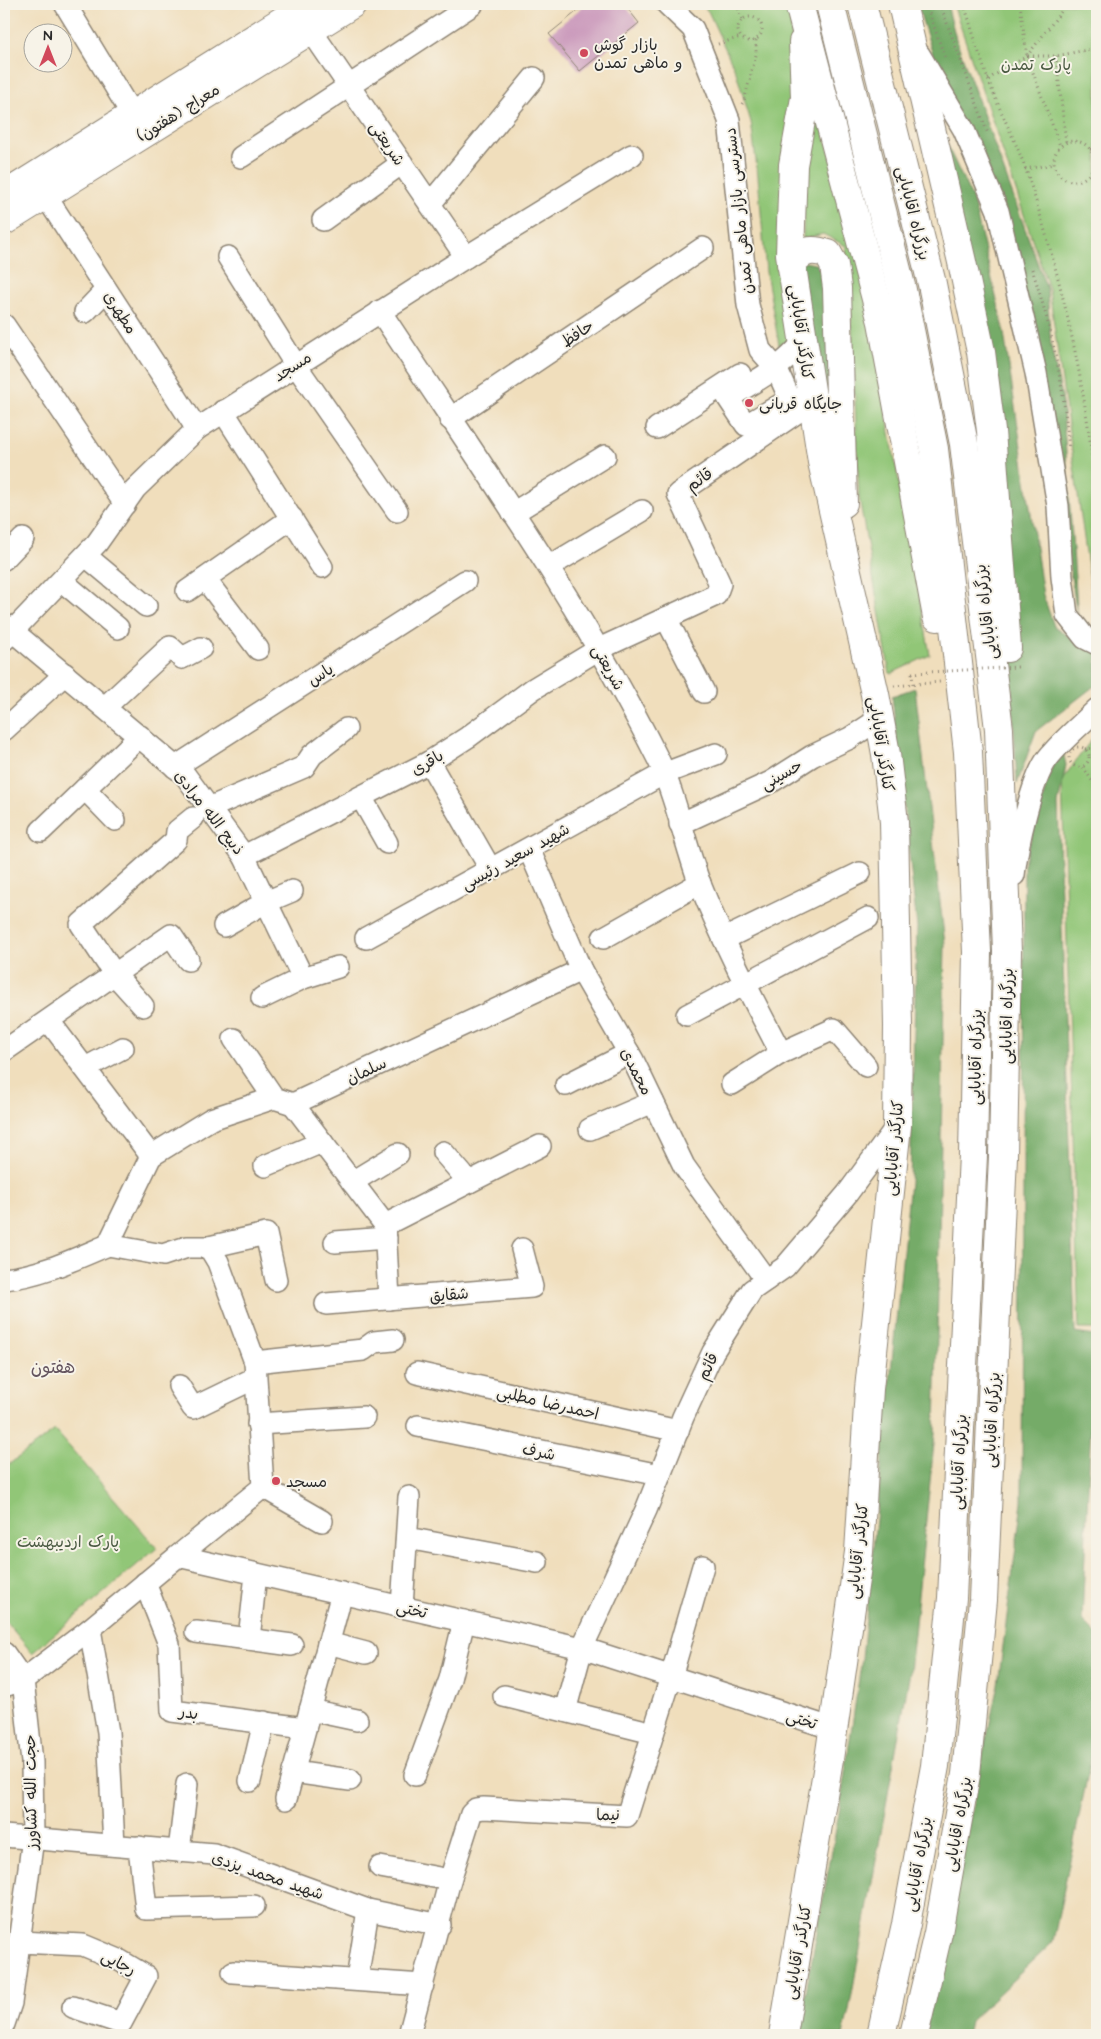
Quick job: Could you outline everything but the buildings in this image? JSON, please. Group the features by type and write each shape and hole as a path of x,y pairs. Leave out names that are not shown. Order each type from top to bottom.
{"main road":[{"name":"معراج (هفتون)","path":"4,221 40,186 133,116 309,16 352,4"},
{"name":"بزرگراه اقابابایی","path":"830,4 902,290 934,449 968,752 974,882"},
{"name":"بزرگراه اقابابایی","path":"862,4 932,284 964,444 999,728 1007,942 1003,1156 983,1600 966,1774 938,1933 914,2035"},
{"path":"902,4 981,352 991,431 1007,654 999,728"},
{"path":"801,11 882,322 949,682 974,882"},
{"name":"کنارگذر آقابابایی","path":"783,2035 834,1729 859,1552 869,1389 897,1126 898,1026 894,822 879,718 843,558 801,400 803,342 791,264 790,211 793,165 805,98 801,11"},
{"name":"معراج (هفتون)","path":"4,196 40,186 309,16"},
{"path":"791,264 800,254 814,249 828,254 834,265 837,288 842,447 843,558"},
{"name":"بزرگراه آقابابایی","path":"881,2035 906,1924 935,1766 952,1598 973,1155 977,952 974,882"}],"street":[{"path":"65,4 133,116"},
{"name":"دسترسی بازار ماهی تمدن","path":"667,4 693,29 729,120 748,305 755,340 801,400"},
{"path":"241,157 472,5"},
{"name":"شریعتی","path":"309,16 349,86 466,257"},
{"path":"912,42 964,130 998,211 1036,373 1058,506 1062,577 1067,615 1085,638 1097,644"},
{"path":"430,204 534,78"},
{"name":"مسجد","path":"7,632 86,556 135,489 197,429 295,364 632,155"},
{"path":"323,220 402,163"},
{"name":"مطهری","path":"40,186 197,429"},
{"name":"حافظ","path":"450,419 703,248"},
{"path":"228,257 295,364 397,511"},
{"path":"85,312 106,290"},
{"name":"شریعتی","path":"380,311 450,419 550,566 599,649 659,762 700,883 744,983 782,1052"},
{"path":"7,337 125,504"},
{"path":"657,428 771,363 793,355 803,342"},
{"path":"771,363 728,398 746,425 801,400"},
{"name":"قائم","path":"666,618 716,595 720,584 678,494 801,400"},
{"path":"223,411 322,567"},
{"path":"513,513 605,456"},
{"path":"550,566 642,511"},
{"path":"258,649 196,585 292,518"},
{"path":"4,559 23,539"},
{"path":"86,556 146,606"},
{"path":"62,581 118,628"},
{"name":"یاس","path":"175,767 466,581"},
{"path":"599,649 666,618 704,692"},
{"name":"ذبیح الله مرادی","path":"7,632 65,674 185,776 201,813 244,856 303,978"},
{"path":"105,707 170,647 182,658 201,648"},
{"name":"باقری","path":"244,856 429,762 468,737 533,689 599,649"},
{"path":"4,730 65,674"},
{"path":"1007,942 1017,845 1036,784 1048,758 1097,709"},
{"name":"حسینی","path":"680,824 771,782 812,756 850,738 879,718"},
{"path":"143,1006 115,975 81,924 176,840 177,831 201,813 304,767 312,755 346,729"},
{"path":"41,831 140,736"},
{"name":"شهید سعید رئیسی","path":"366,938 663,774 716,754"},
{"path":"429,762 491,870"},
{"path":"85,789 115,820"},
{"path":"361,797 387,844"},
{"name":"محمدی","path":"529,849 581,970 629,1053 684,1166 766,1280"},
{"path":"724,939 860,873"},
{"path":"603,938 700,883"},
{"path":"224,926 266,902 292,891"},
{"path":"687,1015 868,918"},
{"path":"4,1051 170,935 188,960"},
{"path":"262,998 303,978 338,967"},
{"name":"سلمان","path":"151,1156 211,1120 283,1101 581,970"},
{"path":"49,1021 151,1156 108,1245"},
{"path":"732,1084 782,1052 834,1029 866,1066"},
{"path":"234,1039 283,1101 322,1142 386,1232 389,1299"},
{"path":"85,1068 123,1048"},
{"path":"566,1085 629,1053"},
{"path":"590,1130 653,1102"},
{"name":"قائم","path":"565,1711 582,1648 646,1510 713,1352 752,1290 785,1267 847,1194 897,1126"},
{"path":"265,1166 322,1142"},
{"path":"335,1242 386,1232 469,1182 540,1146"},
{"path":"443,1152 469,1182"},
{"path":"352,1182 398,1154"},
{"path":"4,1279 25,1276 108,1245 163,1255 188,1247 209,1247 266,1234 276,1280"},
{"path":"209,1247 218,1262 255,1370 263,1487"},
{"name":"شقایق","path":"326,1304 532,1287 522,1248"},
{"path":"178,1386 193,1408 255,1370 363,1350 374,1342 393,1340"},
{"name":"احمدرضا مطلبی","path":"417,1373 678,1431"},
{"path":"258,1424 364,1417"},
{"name":"شرف","path":"418,1426 660,1475"},
{"path":"263,1487 322,1521"},
{"path":"13,1683 90,1629 263,1487"},
{"path":"402,1607 409,1497"},
{"path":"406,1538 537,1562"},
{"name":"تختی","path":"178,1556 582,1648 834,1729"},
{"name":"نیما","path":"450,1880 471,1814 476,1809 626,1816 671,1677 703,1566"},
{"path":"249,1639 256,1574"},
{"name":"بدر","path":"146,1583 169,1644 172,1711 264,1722 308,1719 358,1720"},
{"path":"286,1799 342,1593"},
{"path":"415,1775 450,1680 464,1621"},
{"path":"90,1629 108,1732 114,1845"},
{"path":"196,1632 292,1645"},
{"path":"328,1643 366,1653"},
{"name":"حجت الله کشاورز","path":"4,1653 32,1762 34,1838 11,2003 4,2022"},
{"path":"504,1696 653,1733"},
{"path":"250,1781 264,1722"},
{"path":"293,1772 350,1780"},
{"path":"179,1851 186,1784"},
{"name":"شهید محمد یزدی","path":"4,1836 214,1854 368,1910 440,1925"},
{"path":"139,1847 146,1909 254,1906"},
{"path":"380,1867 450,1880 440,1925 409,2035"},
{"path":"358,1980 368,1910"},
{"name":"رجایی","path":"19,1942 84,1945 119,1960 146,1976 121,2023 73,2007"},
{"path":"232,1972 423,1985"}],"path":[{"path":"737,4 742,20 738,31 741,37 748,41 756,40"},
{"path":"964,4 988,80 1025,169 1075,350 1088,430 1097,509"},
{"path":"1020,4 1027,56 1060,146"},
{"path":"988,80 1027,56 1067,4"},
{"path":"729,120 744,101 756,55 756,40 762,30 760,22 749,17 742,20"},
{"path":"701,50 741,37"},
{"path":"1027,56 1056,56 1097,48"},
{"path":"1056,56 1066,143"},
{"path":"1090,149 1094,162 1092,169 1084,179 1078,181 1065,179 1056,170 1054,164 1056,151 1060,146 1066,143 1079,142 1090,149 1097,149"},
{"path":"1025,169 1054,164"},
{"path":"913,684 912,673 1018,667"},
{"path":"873,688 949,682"},
{"path":"1083,767 1073,766 1069,756 1075,748 1097,748"},
{"path":"1083,767 1089,760 1089,754 1085,749"},
{"path":"1083,767 1097,788"}],"green space":[{"path":"700,4 786,4 790,15 797,93 795,336 788,343 779,345 766,272 758,176 751,122 736,72 708,11"},
{"path":"917,4 947,4 956,39 1047,289 1051,346 1062,398 1078,620 1034,346"},
{"name":"پارک تمدن","path":"953,4 1097,4 1097,617 1095,616 1049,289"},
{"path":"817,108 857,249 930,655 890,674 859,497 852,326 846,246 823,234 803,239 804,197"},
{"path":"938,126 973,200 1003,326 1043,595 1054,626 1086,649 1097,650 1097,684 1036,731 1017,784 1003,524"},
{"path":"800,261 825,266 834,486"},
{"path":"915,688 945,944 935,1434 910,1672 849,2010 843,2035 798,2035 839,1813 862,1658 910,1182 917,927 892,696"},
{"path":"1097,732 1097,1329 1079,1329 1062,780"},
{"path":"1063,752 1066,765 1058,804 1075,1333 1095,1336 1082,1620 1097,1635 1097,1730 1053,1942 970,2021 967,2035 924,2035 998,1684 1022,1502 1024,862 1054,760"},
{"name":"پارک اردیبهشت","path":"55,1430 157,1548 32,1653 4,1619 4,1468"}],"place":[{"name":"بازار گوش و ماهی تمدن","path":"584,53"},
{"name":"جایگاه قربانی","path":"749,403"},
{"name":"مسجد","path":"276,1481"}],"district":[{"name":"هفتون","path":"53,1367"}]}
